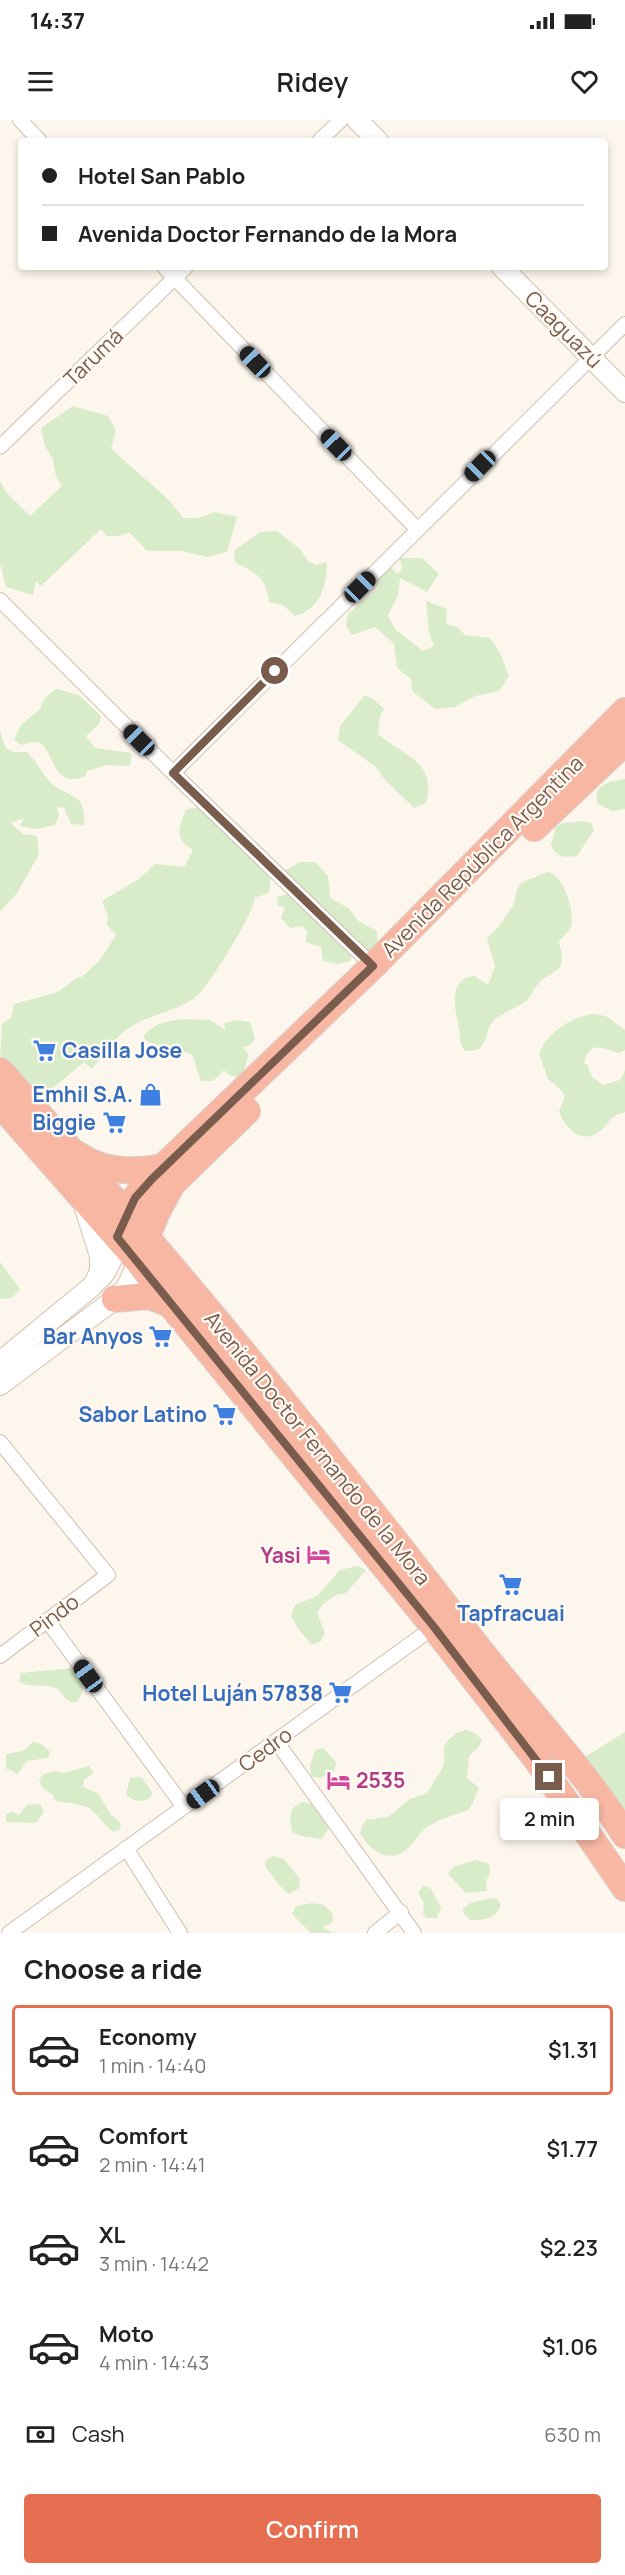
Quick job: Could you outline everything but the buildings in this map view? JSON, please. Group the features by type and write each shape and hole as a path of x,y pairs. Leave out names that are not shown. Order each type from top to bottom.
{"highway":[{"name":"Avenida República Argentina","path":"122,1226 135,1198 163,1167 373,966 625,711"},
{"name":"Avenida República Argentina","path":"138,1261 147,1236 172,1184 516,845 625,742"},
{"name":"Avenida Doctor Fernando de la Mora","path":"0,1071 65,1146 122,1226 138,1261 170,1304 434,1627 537,1760 625,1888"},
{"name":"Avenida Doctor Fernando de la Mora","path":"0,1104 81,1197 122,1226 147,1236 327,1456 510,1690 577,1768 625,1835"},
{"path":"65,1146 90,1163 107,1168 145,1170 163,1167"},
{"path":"166,1193 160,1219 160,1240 168,1262"},
{"path":"115,1299 149,1296 170,1304"},
{"path":"231,1377 252,1392 311,1461 318,1461 327,1456"},
{"path":"380,1561 401,1580 476,1669 489,1681 510,1690"}],"main road":[{"path":"357,120 375,138"},
{"name":"Caaguazú","path":"505,270 625,392"},
{"path":"81,1197 100,1257 100,1270 94,1285"},
{"name":"Avenida República Argentina","path":"0,1362 94,1285 104,1274 111,1261 122,1226"},
{"name":"Avenida República Argentina","path":"0,1385 115,1299 127,1287 138,1261"}],"street":[{"path":"20,120 37,138"},
{"path":"322,138 341,120"},
{"path":"167,270 417,529"},
{"name":"Tarumá","path":"0,447 183,270"},
{"path":"173,773 625,324"},
{"path":"0,600 173,773 373,966"},
{"name":"Pindo","path":"0,1442 108,1575 0,1656"},
{"path":"47,1620 184,1807"},
{"name":"Cedro","path":"9,1933 434,1627"},
{"path":"276,1741 414,1933"},
{"path":"126,1848 180,1933"},
{"path":"375,1933 401,1912"}],"green space":[{"path":"73,406 108,416 116,430 111,448 158,490 183,518 199,518 215,512 237,517 227,552 207,557 182,551 147,551 129,532 119,536 107,536 101,529 41,586 36,581 33,595 6,587 0,564 0,481 6,492 30,516 62,486 56,477 53,459 45,446 41,428"},
{"path":"277,531 300,549 308,561 316,565 327,562 326,580 316,602 304,613 295,616 283,605 269,602 268,593 259,577 235,562 234,551 260,532"},
{"path":"400,558 422,558 439,574 427,592 400,578 398,595 388,615 395,629 423,651 434,646 429,633 426,601 447,609 446,624 457,627 465,635 490,638 500,653 509,676 499,691 475,696 455,707 435,709 412,691 411,679 397,668 394,644 375,627 352,635 346,626 348,614 379,587 377,570 389,566 398,574 402,568"},
{"path":"56,689 79,695 101,716 99,724 86,736 95,748 132,753 130,766 106,765 87,771 85,776 74,779 65,778 54,766 47,750 42,745 36,742 21,745 14,740 20,726 40,709 44,699"},
{"path":"365,695 384,709 380,716 378,734 416,761 423,769 427,777 426,803 414,808 385,780 376,767 338,740 340,726"},
{"path":"0,732 6,748 13,752 27,752 50,782 79,800 84,814 84,825 71,824 64,808 57,807 59,816 55,825 37,829 20,826 24,818 11,823 23,834 37,836 39,854 17,893 0,912"},
{"path":"625,779 625,809 612,811 598,804 597,792 603,785"},
{"path":"200,807 230,824 239,825 248,834 271,875 269,893 254,898 248,917 231,948 197,996 181,1006 145,1019 129,1028 92,1069 84,1062 42,1097 0,1060 2,1024 11,1018 14,1004 58,992 78,977 82,977 100,960 116,935 107,925 108,916 102,901 139,879 155,864 184,867 193,850 182,841 180,827 186,809"},
{"path":"584,821 591,823 594,830 577,856 565,857 555,852 551,844 556,827 564,823"},
{"path":"300,862 315,862 328,876 330,898 349,908 358,921 377,931 378,946 361,955 289,885 286,870"},
{"path":"547,872 558,879 570,903 571,926 559,942 561,964 556,971 538,984 526,1001 494,1020 479,1049 465,1051 461,1043 455,1004 460,982 475,976 486,984 489,983 495,966 487,938 500,925 514,904 517,889 521,883"},
{"path":"288,894 353,951 350,961 337,964 323,961 321,947 306,942 307,931 302,926 290,928 281,918 285,907 278,906 277,897"},
{"path":"592,1014 606,1016 625,1030 625,1050 619,1053 593,1048 584,1063 587,1064 592,1077 603,1085 620,1080 625,1070 625,1112 611,1119 599,1132 586,1136 574,1132 561,1117 559,1111 564,1099 563,1092 548,1079 539,1054 553,1033 576,1019"},
{"path":"186,1019 210,1020 225,1030 224,1023 237,1020 250,1022 255,1039 249,1046 242,1047 249,1054 242,1077 230,1076 224,1070 213,1081 201,1081 192,1054 157,1049 156,1044 148,1042 143,1037 157,1025"},
{"path":"0,1262 20,1289 12,1298 0,1299"},
{"path":"358,1566 366,1570 346,1593 336,1595 323,1604 317,1613 325,1633 321,1641 312,1645 291,1616 295,1605 317,1596 340,1570"},
{"path":"72,1668 81,1675 84,1683 77,1702 69,1701 53,1687 27,1685 19,1682 21,1673"},
{"path":"466,1730 475,1733 482,1740 478,1748 469,1756 467,1778 479,1788 470,1809 431,1825 406,1850 396,1855 384,1855 372,1849 360,1833 365,1820 388,1817 410,1799 427,1793 444,1765 444,1747 447,1741 458,1732"},
{"path":"625,1732 625,1820 580,1760"},
{"path":"33,1742 44,1746 50,1752 48,1758 27,1761 17,1775 6,1769 6,1754 23,1751"},
{"path":"323,1748 336,1762 334,1772 319,1778 311,1776 310,1767 315,1750"},
{"path":"89,1766 94,1772 84,1780 83,1787 98,1793 111,1815 121,1823 120,1829 114,1832 89,1808 55,1801 54,1796 43,1788 39,1781 42,1775 53,1771 63,1773"},
{"path":"141,1777 152,1792 151,1797 138,1801 126,1795 130,1778"},
{"path":"302,1802 315,1804 324,1810 329,1828 322,1839 301,1836 292,1832 290,1818 292,1811"},
{"path":"27,1805 41,1805 44,1812 36,1823 6,1822 6,1814 12,1812 19,1815"},
{"path":"273,1856 284,1859 300,1879 299,1888 289,1894 265,1867 266,1860"},
{"path":"476,1860 489,1864 487,1891 466,1893 448,1874 453,1867"},
{"path":"423,1886 430,1887 441,1908 437,1918 426,1918 423,1914 424,1903 418,1893"},
{"path":"491,1898 497,1899 501,1905 496,1914 484,1919 470,1920 464,1914 463,1909 470,1903"},
{"path":"312,1903 324,1905 332,1913 333,1922 323,1927 333,1933 311,1933 292,1914 296,1906"}],"place":[{"name":"Casilla Jose","path":"44,1050"},
{"name":"Emhil S.A.","path":"151,1094"},
{"name":"Biggie","path":"114,1122"},
{"name":"Bar Anyos","path":"161,1336"},
{"name":"Sabor Latino","path":"225,1414"},
{"name":"Yasi","path":"319,1555"},
{"name":"Tapfracuai","path":"511,1585"},
{"name":"Hotel Luján 57838","path":"341,1693"},
{"name":"2535","path":"338,1780"}],"route":[{"path":"275,671 173,773 373,966 163,1167 135,1198 117,1237 434,1627 549,1777"}]}
